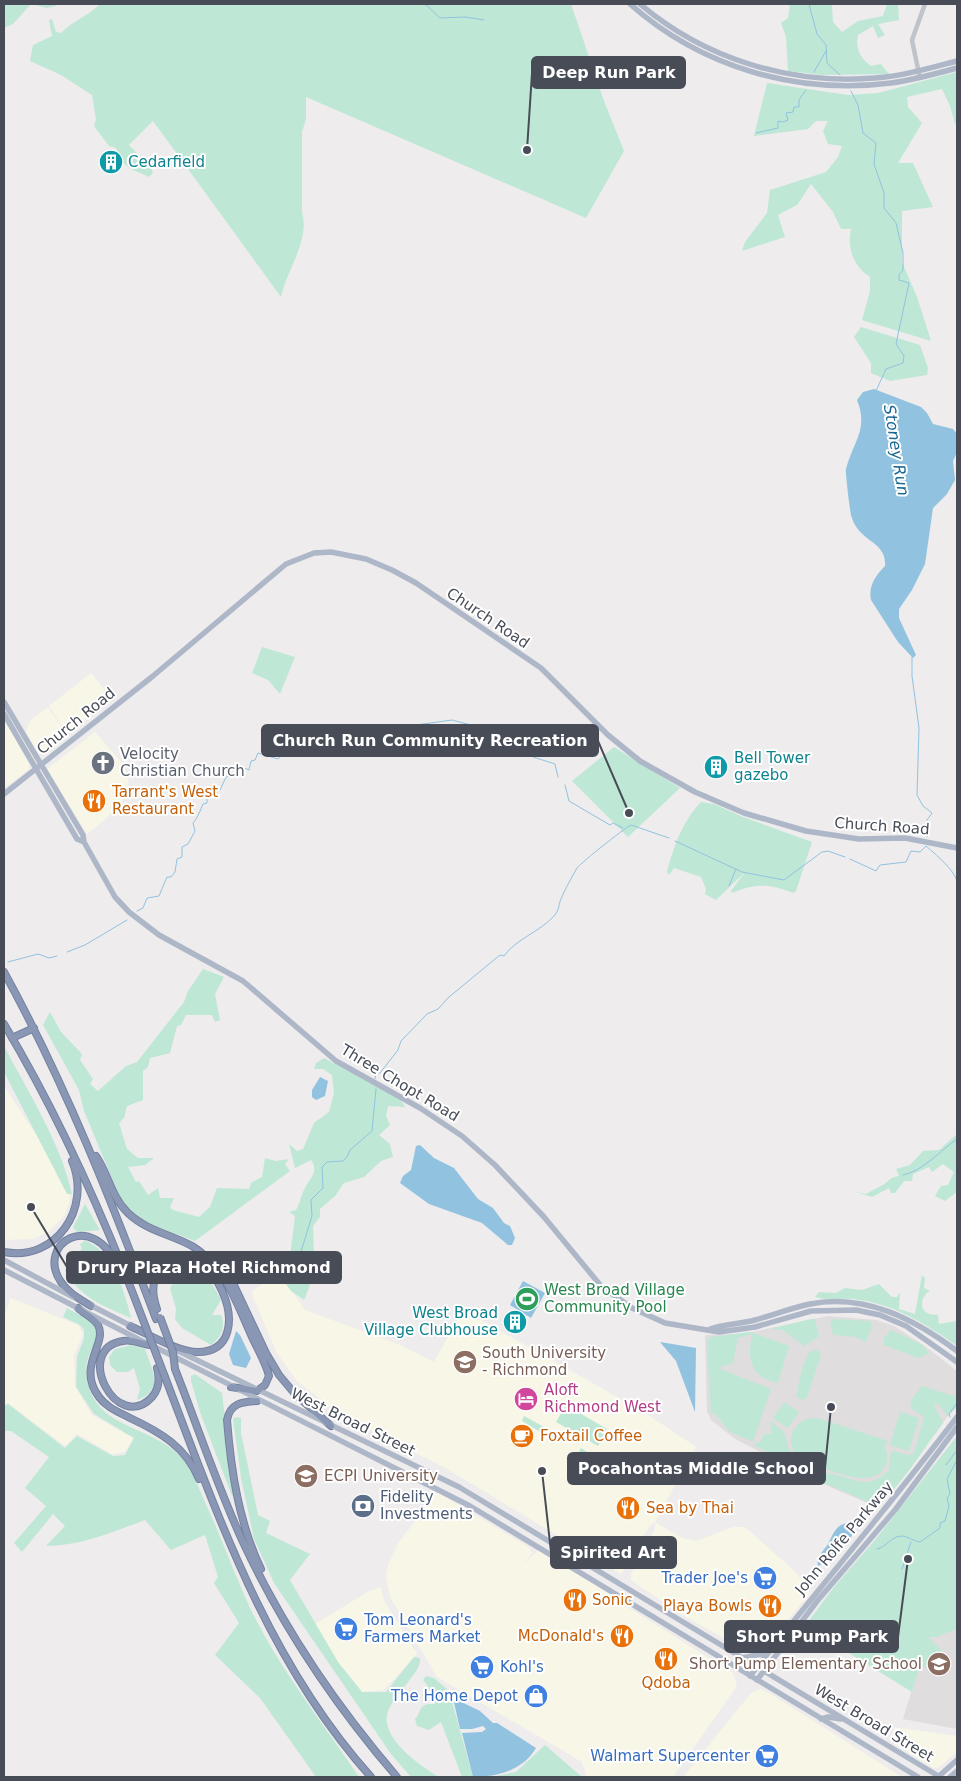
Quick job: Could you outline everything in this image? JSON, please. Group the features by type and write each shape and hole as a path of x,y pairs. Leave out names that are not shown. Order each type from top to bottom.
{"highway":[{"path":"4,972 34,1028 89,1146 158,1318 237,1528 274,1603 338,1703 397,1777"},
{"path":"4,1024 55,1118 96,1203 135,1298 215,1510 256,1604 317,1707 369,1776"},
{"path":"12,1038 34,1028"},
{"path":"4,1252 22,1253 44,1247 58,1237 73,1216 78,1198 78,1180 55,1118"},
{"path":"89,1146 101,1163 117,1200 125,1210 146,1227 179,1239 206,1252 225,1270 236,1287 266,1352 279,1375 295,1394 331,1426"},
{"path":"91,1306 68,1290 55,1270 55,1258 60,1248 66,1241 77,1236 91,1236 107,1248 135,1298"},
{"path":"179,1239 208,1258 222,1274 268,1372 267,1382 259,1390 230,1387"},
{"path":"130,1326 184,1350 200,1352 214,1347 222,1340 227,1328 229,1312 222,1289 210,1272 195,1261 180,1260 165,1266 155,1280 154,1296 158,1318"},
{"path":"78,1308 96,1322 100,1329 100,1337 92,1355 90,1370 97,1394 108,1406 161,1433 179,1448 195,1470 215,1510"},
{"path":"145,1325 146,1339 157,1368 159,1382 156,1391 148,1400 138,1405 126,1405 117,1401 107,1392 102,1380 100,1368 102,1358 113,1345 128,1340 150,1345"},
{"path":"257,1401 235,1405 229,1414 228,1423 240,1507 250,1543 274,1603"}],"main road":[{"path":"630,4 659,26 694,48 732,66 762,75 805,84 840,86 878,85 957,68"},
{"path":"640,4 672,28 704,46 739,61 775,72 812,78 847,80 919,75 957,61"},
{"name":"Church Road","path":"4,794 152,676 286,564 314,553 331,552 366,559 392,570 416,584 540,668 611,737 640,761 696,792 765,820 806,831 859,839 905,838 957,848"},
{"name":"Three Chopt Road","path":"4,702 83,836 84,842 115,897 129,912 159,934 243,981 336,1061 420,1108 462,1136 494,1165 544,1216 588,1273 613,1296 638,1312 657,1320 683,1327 710,1329 719,1332 742,1330 821,1310 856,1310 880,1315 906,1326 957,1362"},
{"name":"Three Chopt Road","path":"4,714 77,839 84,842"},
{"name":"West Broad Street","path":"4,1260 130,1326 459,1487 939,1777"},
{"name":"West Broad Street","path":"4,1270 257,1401 470,1506 918,1777"},
{"name":"Three Chopt Road","path":"710,1329 743,1323 812,1304 852,1302 906,1318 957,1351"},
{"name":"John Rolfe Parkway","path":"750,1676 804,1605 886,1509 957,1416"},
{"name":"John Rolfe Parkway","path":"757,1680 818,1600 895,1510 957,1427"},
{"path":"742,1658 754,1657 768,1652"},
{"path":"821,1719 828,1717 844,1719"},
{"path":"939,1777 957,1760"},
{"path":"950,1777 957,1771"}],"street":[{"path":"919,75 912,40 925,4"}],"shaded area":[{"path":"91,673 111,698 67,735 49,706"},
{"path":"48,707 67,736 45,755 38,753 26,732 30,721"},
{"path":"4,718 29,764 29,769 4,788"},
{"path":"95,732 124,765 129,783 122,801 107,818 87,834 47,769"},
{"path":"4,1086 69,1185 70,1200 64,1217 48,1232 34,1239 4,1240"},
{"path":"279,1272 305,1310 398,1344 434,1362 463,1310 644,1412 696,1447 655,1522 649,1527 621,1574 447,1469 337,1413 296,1380 277,1353 251,1292"},
{"path":"11,1298 78,1325 83,1334 74,1355 75,1386 92,1415 133,1438 125,1452 112,1454 77,1434 65,1446 8,1403 4,1405 4,1317"},
{"path":"828,1316 877,1320 894,1326 925,1346 957,1371 957,1403 936,1433 868,1503 832,1488 735,1439 711,1420 707,1412 705,1335 742,1334"},
{"path":"435,1493 439,1493 530,1548 532,1553 523,1565 540,1548 588,1577 618,1601 733,1673 737,1686 673,1777 591,1777 586,1775 582,1762 437,1677 390,1597 386,1577 388,1565 398,1543"},
{"path":"655,1522 682,1538 696,1541 733,1527 745,1527 790,1567 809,1587 810,1593 764,1649 751,1653 682,1615 631,1580 631,1574 655,1529"},
{"path":"381,1587 384,1600 417,1654 384,1690 362,1692 338,1662 315,1624 369,1591"},
{"name":"Short Pump Elementary School","path":"957,1629 957,1729 903,1719 928,1637 937,1637"},
{"path":"761,1689 902,1777 683,1777 751,1693"},
{"path":"894,1727 957,1736 957,1752 938,1768 933,1768 893,1743"}],"green space":[{"path":"4,4 31,4 13,24 4,28"},
{"path":"31,4 62,4 47,8"},
{"path":"100,4 571,4 604,101 624,151 586,218 306,97 306,119 302,132 303,234 281,297 153,121 129,145 151,168 153,173 149,177 128,167 116,148 109,146 94,126 96,119 92,95 61,75 30,61 33,45 52,36 49,20 52,19 56,32 61,33"},
{"path":"790,4 832,4 833,22 842,32 858,21 883,16 887,4 898,4 899,20 878,24 885,35 878,38 873,26 858,35 857,40 859,52 864,60 871,66 881,64 889,74 822,75 788,71 786,37 781,23 788,18"},
{"path":"957,72 957,122 955,124 950,106 942,89 907,97 908,107 922,123 898,163 913,163 933,207 902,211 902,262 917,297 931,341 862,320 870,291 870,277 855,262 850,243 851,229 841,229 833,212 811,184 797,205 778,215 785,237 742,251 745,242 767,213 770,190 826,172 838,157 842,146 828,144 823,131 828,121 816,121 808,129 754,136 767,83 848,95 878,93"},
{"path":"861,327 920,345 928,368 927,375 890,381 871,373 871,363 854,337"},
{"path":"262,647 295,657 280,694 268,680 252,673"},
{"path":"614,747 680,788 628,837 572,781"},
{"path":"701,802 714,804 743,817 812,842 796,891 793,893 769,886 755,886 732,893 731,891 745,872 716,900 705,894 706,889 701,877 674,868 669,875 667,872 679,835 689,817"},
{"path":"203,969 224,977 215,994 220,1020 215,1022 212,1015 186,1015 181,1025 177,1026 170,1053 150,1058 148,1067 143,1071 143,1100 127,1106 124,1118 119,1123 127,1149 138,1158 153,1159 145,1165 128,1167 136,1182 139,1181 148,1195 158,1188 160,1198 174,1198 170,1207 173,1210 199,1217 210,1207 217,1188 249,1189 251,1183 262,1177 265,1158 276,1161 289,1159 285,1164 290,1171 195,1241 152,1225 143,1220 126,1205 119,1195 84,1111 79,1090 43,1025 50,1012 61,1032 82,1054 80,1060 93,1079 90,1084 98,1091 126,1066 137,1062 184,1002 188,991"},
{"path":"4,1046 52,1137 67,1175 72,1194 67,1194 4,1072"},
{"path":"324,1058 400,1099 405,1107 388,1106 386,1116 390,1125 379,1135 390,1144 393,1157 381,1161 364,1177 344,1183 335,1196 320,1209 320,1217 313,1226 314,1252 310,1255 314,1269 312,1273 308,1274 310,1285 304,1300 291,1291 277,1272 290,1256 295,1216 289,1212 296,1210 314,1172 311,1160 295,1168 289,1144 297,1151 303,1149 314,1123 329,1112 334,1093 332,1075 323,1069 314,1069 316,1063"},
{"path":"957,1134 957,1192 945,1201 935,1196 941,1186 948,1185 954,1172 943,1164 932,1172 929,1167 913,1174 912,1181 904,1181 895,1193 891,1193 889,1188 872,1197 853,1191 866,1194 879,1187 899,1176 896,1169 910,1165 923,1151 939,1150"},
{"path":"85,1204 100,1230 77,1232 73,1227"},
{"path":"85,1241 103,1253 110,1262 121,1285 131,1318 85,1295 71,1280 65,1270 69,1257 82,1249 80,1244"},
{"path":"187,1267 204,1275 221,1300 212,1315 221,1315 223,1328 220,1335 211,1345 182,1328 175,1319 176,1309 170,1288 181,1270"},
{"path":"922,1275 925,1278 924,1288 930,1291 923,1299 922,1306 926,1312 938,1315 939,1324 957,1321 957,1346 921,1323 882,1305 853,1299 815,1297 819,1292 836,1293 845,1288 862,1290 879,1284 892,1297 897,1297 900,1292 899,1309 915,1314"},
{"path":"67,1308 87,1319 96,1328 97,1337 88,1358 86,1369 89,1386 96,1402 105,1412 116,1419 167,1445 188,1466 261,1630 287,1673 359,1777 316,1777 260,1698 215,1655 239,1623 214,1583 218,1577 205,1535 171,1550 145,1520 109,1534 84,1541 46,1546 65,1526 53,1514 22,1552 14,1543 46,1506 25,1488 49,1457 11,1431 4,1431 4,1406 8,1404 65,1448 77,1436 113,1456 125,1455 134,1438 94,1414 76,1387 77,1357 84,1338 84,1330 80,1325 63,1317"},
{"path":"815,1319 819,1336 804,1346 783,1330 770,1329"},
{"path":"833,1319 870,1321 872,1326 866,1342 856,1337 833,1335 830,1323"},
{"path":"891,1330 921,1344 929,1353 918,1358 884,1345 884,1338"},
{"path":"750,1332 789,1346 778,1383 761,1376 753,1366 750,1351 752,1334 738,1338 733,1363 718,1368 771,1389 753,1442 730,1432 714,1413 711,1416 707,1341 711,1337"},
{"path":"132,1345 145,1349 154,1379 151,1391 146,1396 137,1400 140,1389 134,1368 128,1372 117,1372 110,1365 109,1357 115,1349"},
{"path":"817,1349 821,1354 808,1395 804,1400 797,1398 799,1382 807,1356"},
{"path":"195,1374 222,1393 234,1494 232,1496 201,1415 191,1381 191,1376"},
{"path":"922,1386 953,1396 957,1393 957,1407 948,1416 938,1404 933,1403 943,1423 905,1475 879,1505 824,1483 821,1479 826,1473 859,1481 873,1481 889,1470 890,1455 893,1451 909,1455 914,1453 924,1417 912,1409 910,1402"},
{"path":"784,1402 799,1412 788,1428 773,1418"},
{"path":"566,1405 607,1429 598,1446 556,1422"},
{"path":"900,1412 919,1418 909,1451 890,1445"},
{"path":"524,1416 562,1437 559,1443 522,1421"},
{"path":"236,1417 241,1418 241,1433 258,1515 270,1521 266,1533 310,1554 290,1580 338,1662 362,1692 386,1692 414,1657 420,1658 416,1671 396,1697 387,1714 387,1724 390,1733 404,1751 439,1777 411,1777 391,1754 274,1583 254,1539 241,1478 233,1419"},
{"path":"817,1418 888,1441 884,1446 887,1463 884,1468 878,1475 869,1478 858,1478 835,1472 805,1461 797,1456 791,1442 795,1428 801,1422"},
{"path":"770,1421 784,1432 790,1453 797,1461 794,1465 753,1445 760,1442 765,1434 772,1434"},
{"path":"957,1436 957,1629 937,1637 928,1637 947,1656 940,1661 931,1658 924,1668 919,1668 912,1692 805,1626 834,1587 875,1540"},
{"path":"581,1448 619,1473 615,1478 578,1453"},
{"path":"426,1676 434,1678 449,1691 473,1777 462,1777 441,1722 429,1730 417,1726 415,1719 421,1708 425,1705 435,1704 428,1686 423,1680"},
{"path":"545,1745 582,1777 491,1777 516,1772"}],"water":[{"path":"874,389 921,407 933,424 953,429 957,434 957,452 953,461 955,480 947,494 933,508 925,564 912,590 899,609 899,618 916,655 913,658 898,642 871,600 872,585 885,566 884,557 882,551 860,531 850,512 846,469 861,427 860,410 857,400 863,392"},
{"path":"320,1077 328,1081 325,1096 316,1100 312,1097 312,1090"},
{"path":"420,1145 434,1158 454,1168 478,1199 493,1208 504,1223 510,1226 515,1238 512,1245 508,1245 482,1223 429,1204 400,1183 403,1176 411,1170 416,1146"},
{"name":"West Broad Village Community Pool","path":"523,1281 545,1293 531,1318 510,1305"},
{"path":"236,1331 240,1335 251,1358 246,1368 233,1365 229,1354"},
{"path":"660,1342 696,1348 695,1412 676,1361"},
{"path":"847,1523 854,1531 853,1534 833,1556 818,1566 819,1557 835,1531"},
{"path":"453,1698 480,1711 493,1723 497,1723 536,1748 531,1756 509,1771 492,1776 473,1777 462,1733 482,1732 486,1729 483,1726 472,1729 460,1729"}],"waterway":[{"path":"425,4 440,18 465,17 484,20"},
{"name":"Stoney Run","path":"809,4 817,34 826,45 827,63 840,75"},
{"path":"814,72 826,51"},
{"path":"756,133 778,128 778,121 788,120 786,113 793,112 794,107 799,107 799,100 806,90"},
{"name":"Stoney Run","path":"851,91 858,105 863,133 876,143 874,164 884,193 884,208 896,223 903,253 903,270 899,275 899,280 909,283 896,344 904,356 903,363 886,369 876,391"},
{"name":"Stoney Run","path":"912,656 912,676 919,728 917,795 923,806 932,813 927,820 927,837"},
{"path":"137,911 143,908 147,898 159,896 167,877 171,877 175,872 177,859 182,857 182,847 188,844 195,831 193,823 203,804 207,803 207,797 216,789 220,790 226,777 234,775 242,767 249,770 251,761 255,760 258,753 278,759 294,748 314,751 320,746 324,733 329,737 452,720 514,736 535,750 533,757 555,764 558,777"},
{"path":"565,785 569,801 610,825 613,823 623,828"},
{"path":"375,1079 376,1073 380,1073 398,1050 401,1041 427,1014 438,1009 449,997 500,955 504,956 515,945 554,916 577,868 594,853 631,825 669,838"},
{"path":"675,841 742,872 784,880 822,852 828,851 845,857"},
{"path":"850,859 876,871 880,865 906,862 911,851 920,852 926,846 949,868 957,882"},
{"path":"729,886 736,869"},
{"path":"67,952 85,945 127,920"},
{"path":"8,962 38,954 49,958 57,956"},
{"path":"284,1272 299,1258 312,1216 311,1200 323,1188 322,1167 327,1162 343,1161 350,1150 372,1131 376,1089"},
{"path":"903,1175 925,1165 957,1139"},
{"name":"Stoney Run","path":"950,1417 949,1414 957,1403"},
{"path":"946,1465 957,1450"},
{"name":"Stoney Run","path":"877,1549 894,1538 901,1536 920,1542 940,1528 940,1523 945,1521 949,1506 947,1498 950,1494 947,1479 957,1460"},
{"path":"902,1569 911,1542"}],"place":[{"name":"Deep Run Park","path":"527,150"},
{"name":"Cedarfield","path":"111,162"},
{"name":"Velocity Christian Church","path":"103,763"},
{"name":"Bell Tower gazebo","path":"716,767"},
{"name":"Tarrant's West Restaurant","path":"94,801"},
{"name":"Church Run Community Recreation","path":"629,813"},
{"name":"Drury Plaza Hotel Richmond","path":"31,1207"},
{"name":"West Broad Village Community Pool","path":"527,1299"},
{"name":"West Broad Village Clubhouse","path":"515,1322"},
{"name":"South University - Richmond","path":"465,1362"},
{"name":"Aloft Richmond West","path":"526,1399"},
{"name":"Pocahontas Middle School","path":"831,1407"},
{"name":"Foxtail Coffee","path":"522,1436"},
{"name":"Spirited Art","path":"542,1471"},
{"name":"ECPI University","path":"306,1476"},
{"name":"Fidelity Investments","path":"363,1506"},
{"name":"Sea by Thai","path":"628,1508"},
{"name":"Short Pump Park","path":"908,1559"},
{"name":"Trader Joe's","path":"765,1578"},
{"name":"Sonic","path":"575,1600"},
{"name":"Playa Bowls","path":"770,1606"},
{"name":"Tom Leonard's Farmers Market","path":"346,1629"},
{"name":"McDonald's","path":"622,1636"},
{"name":"Qdoba","path":"666,1659"},
{"name":"Short Pump Elementary School","path":"939,1664"},
{"name":"Kohl's","path":"482,1667"},
{"name":"The Home Depot","path":"536,1696"},
{"name":"Walmart Supercenter","path":"767,1756"}]}
